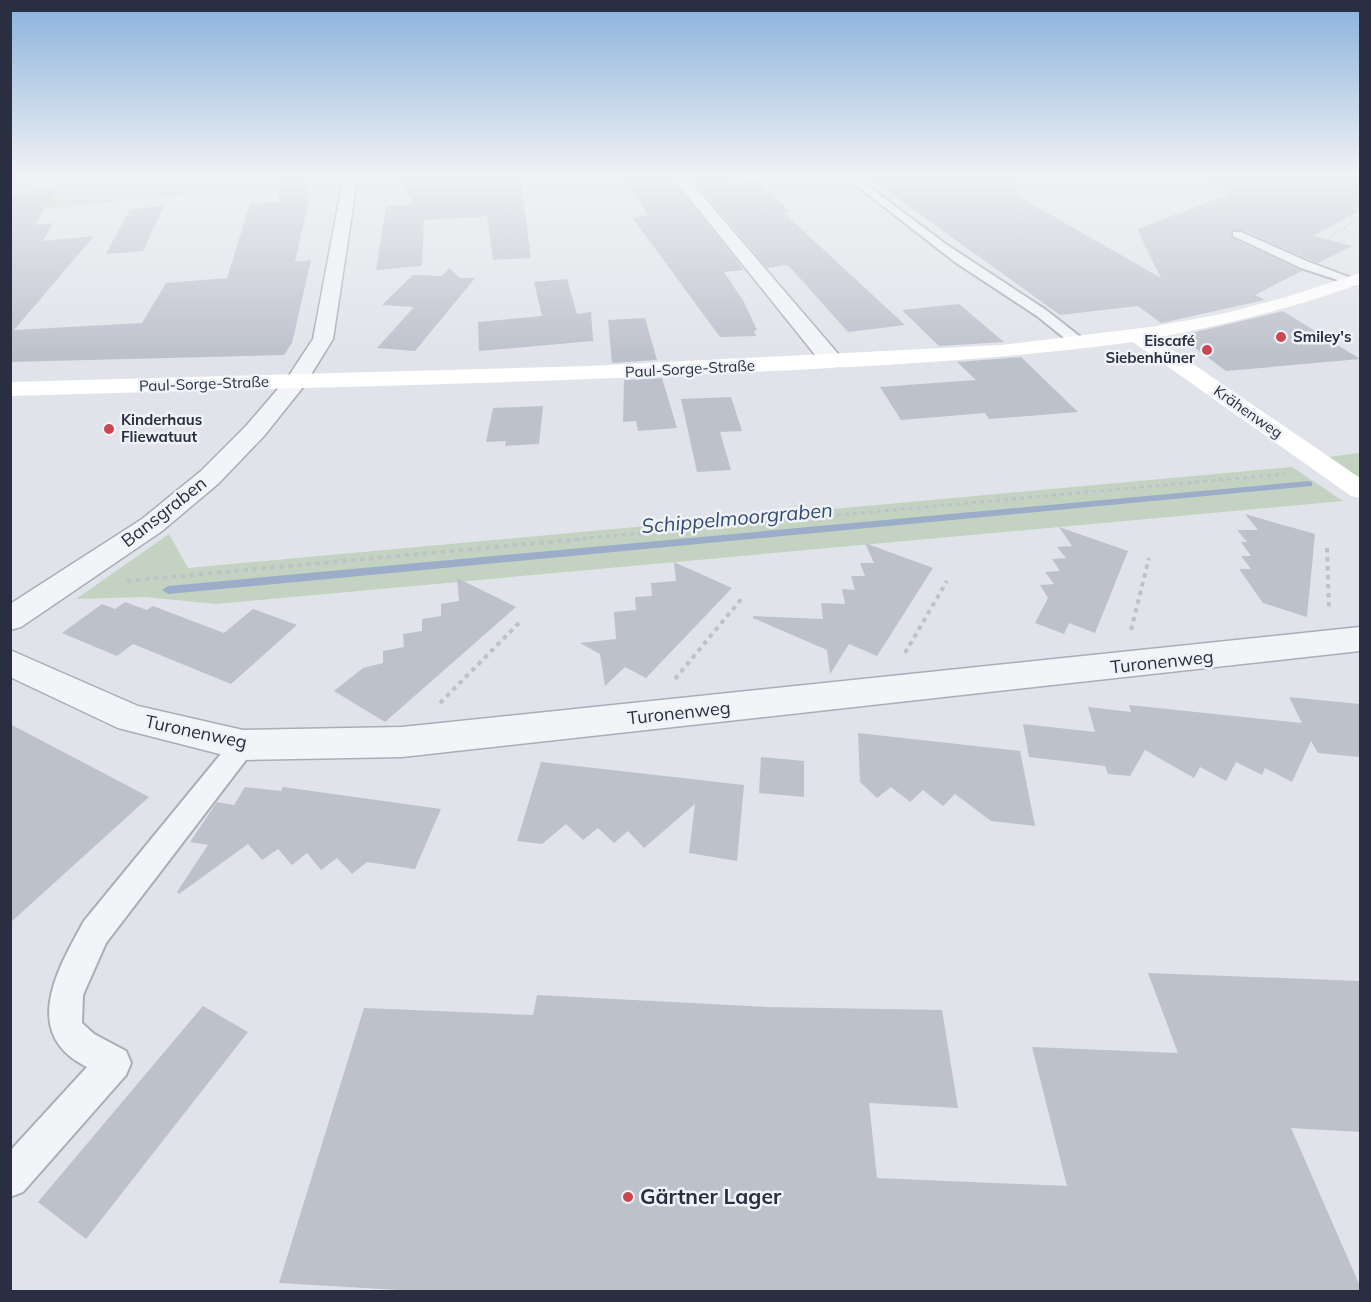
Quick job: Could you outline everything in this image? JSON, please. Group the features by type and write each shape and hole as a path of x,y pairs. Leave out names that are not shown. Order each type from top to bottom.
{"street":[{"name":"Bansgraben","path":"10,619 152,525 210,477 255,431 296,381 323,339 341,235"},
{"path":"727,235 832,361"},
{"name":"Paul-Sorge-Straße","path":"10,390 618,372 1017,350 1135,334 1273,308 1317,296 1357,280"},
{"name":"Krähenweg","path":"1135,334 1360,490"},
{"name":"Turonenweg","path":"10,662 131,718 243,745 402,742 1345,640"}],"lane":[{"path":"927,235 976,271 1016,294 1078,342"},
{"path":"1239,235 1305,265 1357,280"},
{"path":"10,1179 114,1063 76,1042 68,1032 65,1022 66,1003 77,964 95,932 243,745"}],"path":[{"path":"1314,249 1334,235"},
{"path":"10,243 27,241"},
{"path":"123,581 1332,470"},
{"path":"1327,548 1345,640"},
{"path":"1121,666 1149,558"},
{"path":"883,691 946,581"},
{"path":"643,717 742,598"},
{"path":"402,742 522,620"}],"green space":[{"path":"1360,453 1360,479 1327,457"},
{"path":"1292,467 1343,501 216,604 145,597 76,599 169,534 188,568"}],"building":[{"path":"10,235 46,235 43,241 94,236 14,330 142,323 166,283 227,278 240,235 301,235 295,262 311,260 292,343 284,355 10,362"},
{"path":"116,235 151,235 143,251 106,254"},
{"path":"382,235 423,235 422,266 376,270"},
{"path":"490,235 528,235 531,258 493,260"},
{"path":"645,235 716,235 744,270 724,272 744,302 757,330 754,331 756,336 720,337"},
{"path":"739,235 808,235 905,325 848,332 788,265 767,268"},
{"path":"948,235 1086,235 1161,278 1140,235 1232,235 1232,238 1302,271 1255,295 1265,300 1161,323 1138,306 1060,315"},
{"path":"1253,235 1316,235 1314,236 1352,246 1318,263"},
{"path":"449,268 460,278 475,278 415,351 377,348 414,307 382,305 413,275 442,276"},
{"path":"567,279 577,314 591,312 593,341 479,351 478,322 542,316 534,282"},
{"path":"959,304 1004,342 939,346 902,310"},
{"path":"1283,311 1360,359 1226,371 1179,336"},
{"path":"645,318 657,360 612,363 608,320"},
{"path":"1021,357 1078,412 989,419 985,413 901,420 880,387 976,380 957,362"},
{"path":"662,378 677,428 638,431 636,421 623,422 624,380"},
{"path":"731,397 742,431 720,432 731,470 697,472 681,399"},
{"path":"543,406 539,444 505,446 506,441 486,442 493,408"},
{"path":"1245,514 1315,534 1307,617 1263,603 1239,569 1251,569 1241,556 1251,556 1241,542 1247,542 1237,530 1258,530"},
{"path":"1059,527 1128,551 1095,633 1069,623 1064,634 1035,623 1048,598 1040,585 1054,584 1045,572 1060,571 1052,559 1066,558 1057,547 1072,546"},
{"path":"865,543 933,568 877,656 849,644 830,674 827,650 753,618 753,616 823,619 821,603 845,604 842,589 855,590 851,576 865,576 860,563 874,563"},
{"path":"674,562 732,588 646,678 625,667 605,686 600,654 580,643 616,639 614,612 636,610 635,597 652,596 651,583 676,581"},
{"path":"457,578 516,607 385,722 334,691 363,668 383,663 383,651 404,647 403,634 422,631 422,619 441,616 441,604 459,601"},
{"path":"125,602 147,610 153,606 224,633 253,609 297,625 231,684 133,644 117,656 62,633 102,604 115,609"},
{"path":"1289,697 1360,704 1360,757 1318,753 1311,741 1292,782 1265,768 1262,775 1236,762 1226,781 1200,767 1194,778 1145,750 1130,776 1108,774 1105,766 1029,757 1023,724 1095,732 1088,707 1131,712 1129,705 1302,723"},
{"path":"10,724 149,797 10,923"},
{"path":"858,733 1020,751 1035,826 991,821 955,794 943,806 923,790 910,802 891,787 877,798 860,782"},
{"path":"761,757 804,761 804,797 759,793"},
{"path":"541,762 744,785 737,861 689,853 695,804 644,848 628,831 614,843 598,828 583,840 566,824 542,844 517,841"},
{"path":"245,787 281,791 283,787 441,809 415,869 367,862 352,874 337,858 321,870 307,853 292,865 278,849 262,860 248,844 179,894 177,892 208,845 190,842 217,802 234,805"},
{"path":"1148,973 1360,981 1360,1132 1291,1128 1360,1286 1360,1292 433,1292 279,1283 364,1008 533,1015 537,995 767,1007 942,1010 958,1108 869,1103 877,1178 1067,1186 1032,1047 1178,1053"},
{"path":"203,1006 248,1032 86,1239 38,1202"}],"waterway":[{"name":"Schippelmoorgraben","path":"168,590 1309,484"}],"place":[{"name":"Smiley's","path":"1281,337"},
{"name":"Eiscafé Siebenhüner","path":"1207,350"},
{"name":"Kinderhaus Fliewatuut","path":"109,429"},
{"name":"Gärtner Lager","path":"628,1197"}]}
